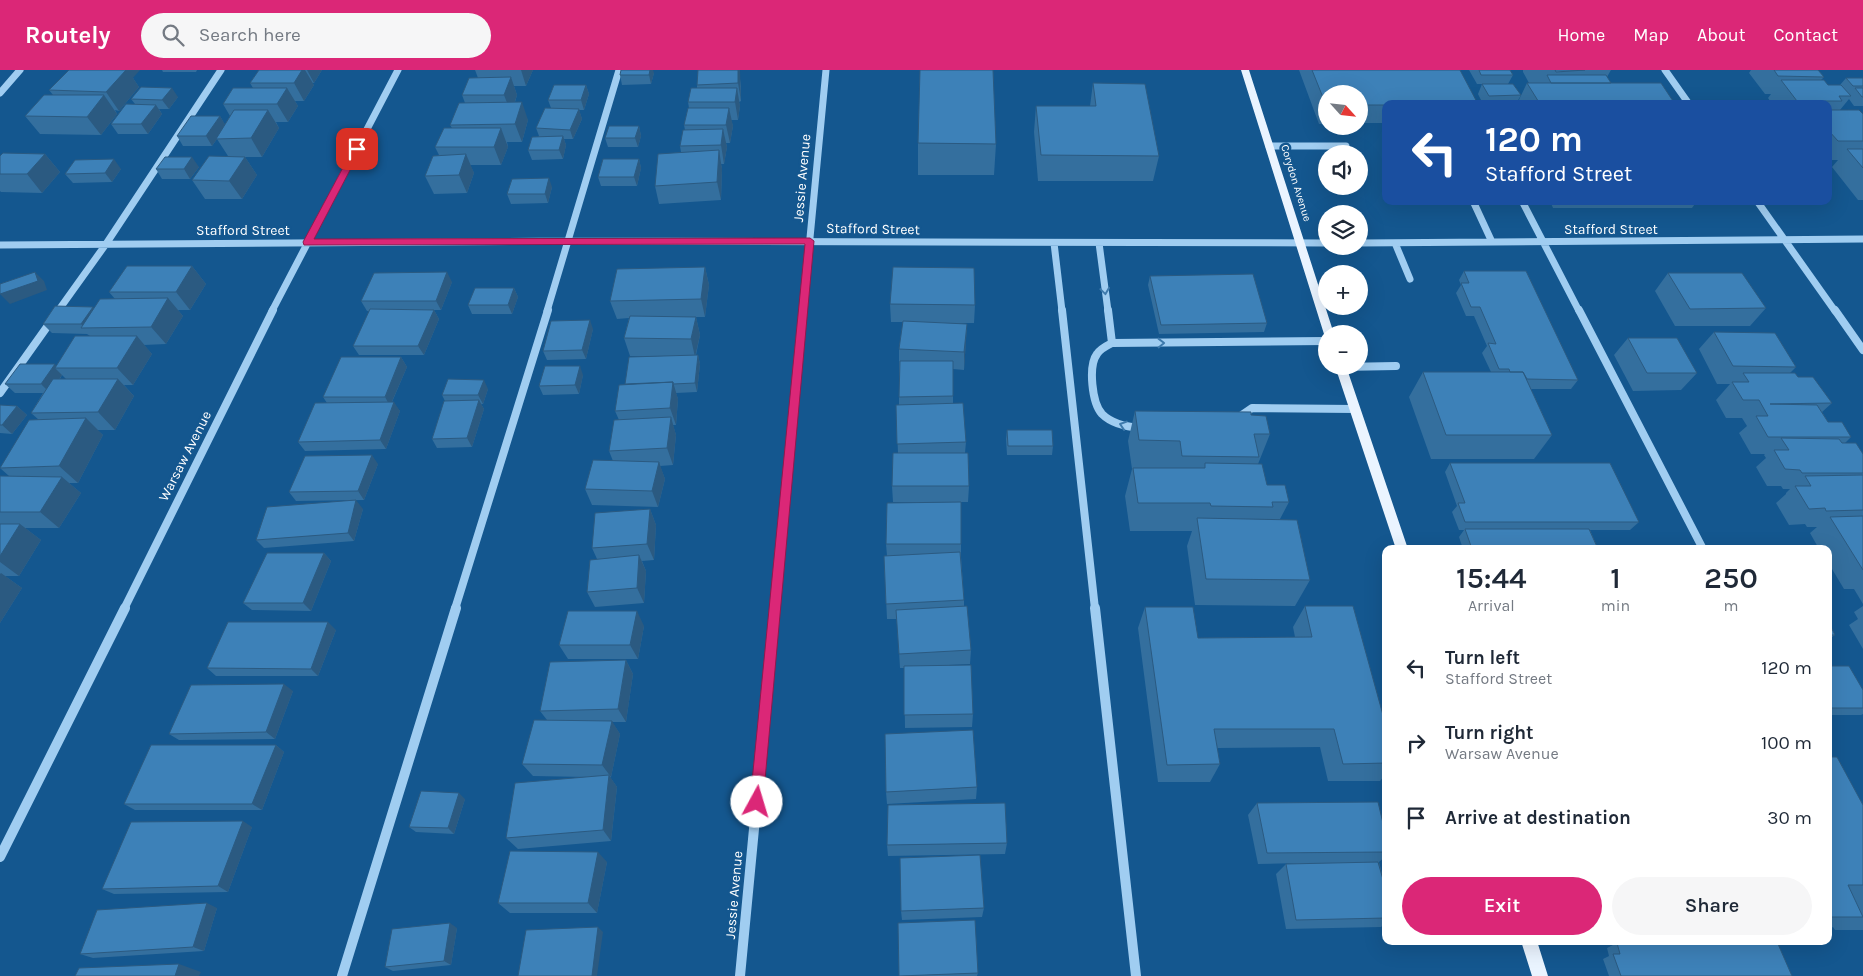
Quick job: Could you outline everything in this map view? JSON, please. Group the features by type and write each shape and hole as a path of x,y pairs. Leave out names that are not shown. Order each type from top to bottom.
{"main road":[{"name":"Corydon Avenue","path":"1245,70 1299,243 1327,325"},
{"path":"1343,375 1401,545"},
{"path":"1530,945 1540,976"}],"street":[{"path":"0,93 20,70"},
{"path":"0,393 106,244 221,70"},
{"name":"Warsaw Avenue","path":"0,857 307,242 398,70"},
{"path":"342,976 619,70"},
{"name":"Jessie Avenue","path":"740,976 826,70"},
{"path":"1665,70 1686,100"},
{"path":"1269,146 1318,146"},
{"path":"1475,205 1492,242"},
{"path":"1524,205 1701,545"},
{"path":"1760,205 1863,350"},
{"name":"Stafford Street","path":"1368,243 1863,239"},
{"name":"Stafford Street","path":"0,245 568,241 1318,243"},
{"path":"1054,243 1136,976"},
{"path":"1099,243 1112,343 1101,348 1094,358 1091,368 1096,403 1100,412 1120,425 1133,428 1152,428"},
{"path":"1395,243 1410,279"},
{"path":"1368,366 1396,366"},
{"path":"1232,422 1252,408 1355,409"}],"lane":[{"path":"1112,343 1318,341"}],"building":[{"path":"69,70 126,70 106,92 49,90"},
{"path":"259,70 302,70 294,83 250,83"},
{"path":"621,70 650,70 649,75 620,75"},
{"path":"698,70 738,70 738,83 697,85"},
{"path":"920,70 993,70 996,144 918,143"},
{"path":"1312,70 1460,70 1476,100 1382,100 1382,105 1368,105 1368,85 1318,85"},
{"path":"1479,70 1510,70 1513,75 1481,75"},
{"path":"1555,70 1585,70 1556,72"},
{"path":"1774,70 1818,70 1824,77 1778,76"},
{"path":"1547,75 1606,75 1611,83 1551,83"},
{"path":"511,77 504,95 462,95 469,78"},
{"path":"1846,78 1863,78 1863,86 1853,86"},
{"path":"1781,80 1824,80 1828,85 1841,85 1851,96 1839,96 1842,101 1796,100"},
{"path":"1093,83 1145,84 1159,156 1041,155 1036,106 1096,106"},
{"path":"1527,83 1661,83 1672,100 1538,100"},
{"path":"1482,84 1513,84 1521,95 1489,96"},
{"path":"554,85 586,85 581,100 548,100"},
{"path":"141,87 172,88 162,100 131,99"},
{"path":"233,88 287,88 277,104 223,104"},
{"path":"691,88 737,88 735,102 688,102"},
{"path":"1855,88 1863,88 1863,97 1862,97"},
{"path":"44,95 104,95 87,117 25,116"},
{"path":"522,102 515,124 450,125 459,103"},
{"path":"126,104 156,105 141,124 111,124"},
{"path":"545,108 579,109 570,130 536,128"},
{"path":"688,108 729,108 726,125 684,125"},
{"path":"234,110 268,110 251,138 216,139"},
{"path":"1832,110 1859,110 1863,114 1863,141 1838,141 1832,134"},
{"path":"191,116 220,116 206,136 177,136"},
{"path":"609,126 639,126 635,138 605,138"},
{"path":"444,128 501,128 494,147 435,147"},
{"path":"723,129 721,145 680,146 683,130"},
{"path":"563,136 559,150 528,150 532,137"},
{"path":"1847,149 1863,149 1863,168"},
{"path":"719,150 717,182 655,186 658,154"},
{"path":"3,153 45,154 27,174 0,174 0,156"},
{"path":"466,154 459,175 425,176 433,156"},
{"path":"209,156 245,157 229,181 192,180"},
{"path":"165,157 192,157 184,169 156,169"},
{"path":"114,159 105,173 65,174 75,160"},
{"path":"603,159 639,159 634,177 598,177"},
{"path":"549,178 545,194 507,194 512,179"},
{"path":"127,266 192,266 176,292 109,292"},
{"path":"705,267 701,299 610,301 617,269"},
{"path":"893,267 974,268 975,305 890,304"},
{"path":"1464,271 1526,271 1578,380 1527,379 1523,372 1510,372 1509,369 1499,369 1488,343 1496,344 1480,307 1471,307 1461,283 1469,283"},
{"path":"35,272 38,281 0,294 0,284"},
{"path":"447,272 436,301 361,301 374,273"},
{"path":"1668,273 1742,273 1766,308 1690,309"},
{"path":"1253,274 1267,323 1161,325 1150,276"},
{"path":"475,288 514,288 508,305 468,305"},
{"path":"168,298 151,327 81,328 100,299"},
{"path":"55,306 93,307 81,324 43,324"},
{"path":"370,309 434,310 418,346 353,346"},
{"path":"630,316 696,317 691,339 624,338"},
{"path":"590,320 582,350 543,351 551,321"},
{"path":"903,321 967,324 964,352 899,349"},
{"path":"1714,332 1775,333 1796,367 1733,366"},
{"path":"75,336 137,336 117,368 55,368"},
{"path":"1628,338 1677,338 1697,373 1647,373"},
{"path":"698,355 695,383 625,384 629,357"},
{"path":"341,357 401,357 385,397 323,397"},
{"path":"900,361 953,361 953,396 899,397"},
{"path":"20,364 55,364 41,384 5,384"},
{"path":"545,366 580,366 575,385 539,386"},
{"path":"1423,372 1523,372 1552,435 1446,435"},
{"path":"1743,373 1795,373 1798,377 1813,377 1832,403 1770,404 1817,405 1828,422 1842,422 1851,437 1768,437 1756,416 1768,416 1759,400 1743,400 1732,382 1749,382"},
{"path":"53,379 118,379 98,412 31,413"},
{"path":"448,379 484,380 478,395 442,395"},
{"path":"673,382 670,408 615,411 619,385"},
{"path":"479,400 467,438 432,439 444,401"},
{"path":"394,402 380,440 298,442 315,403"},
{"path":"963,403 966,442 897,444 896,405"},
{"path":"0,405 17,406 2,425 0,425"},
{"path":"1135,411 1251,412 1251,415 1266,416 1270,434 1254,434 1259,457 1182,456 1180,441 1139,440"},
{"path":"671,417 667,448 609,451 614,420"},
{"path":"86,418 59,466 0,468 29,420"},
{"path":"1007,430 1052,430 1053,446 1008,446"},
{"path":"1781,438 1839,439 1842,443 1856,443 1863,454 1863,473 1802,473 1800,470 1785,469 1774,450 1789,450"},
{"path":"893,453 968,453 969,486 892,486"},
{"path":"372,455 358,491 289,492 305,456"},
{"path":"593,460 659,462 652,491 585,489"},
{"path":"1205,463 1262,464 1267,485 1285,485 1289,502 1272,502 1273,507 1211,506 1210,503 1138,503 1133,468 1205,468"},
{"path":"1450,463 1610,463 1639,522 1465,522 1458,503 1465,503"},
{"path":"1863,475 1863,510 1826,511 1825,508 1809,509 1795,486 1811,486 1805,476"},
{"path":"0,476 62,477 40,512 0,512"},
{"path":"356,500 348,533 256,540 267,507"},
{"path":"961,502 961,544 886,544 887,503"},
{"path":"650,509 647,544 592,548 595,513"},
{"path":"1863,516 1863,570 1830,517"},
{"path":"1197,518 1297,520 1310,580 1206,579"},
{"path":"0,524 20,524 0,556"},
{"path":"1465,529 1589,529 1596,545 1471,545"},
{"path":"960,552 964,600 886,604 884,556"},
{"path":"267,553 324,553 303,603 243,603"},
{"path":"639,555 637,588 587,592 590,560"},
{"path":"967,606 971,650 899,654 896,610"},
{"path":"1305,606 1353,606 1382,711 1382,763 1343,764 1334,729 1214,729 1220,764 1167,765 1145,607 1193,607 1198,638 1312,637"},
{"path":"568,611 637,611 630,645 559,645"},
{"path":"228,622 328,622 311,669 207,668"},
{"path":"626,660 618,709 540,711 550,662"},
{"path":"971,665 973,714 904,715 904,666"},
{"path":"1832,666 1849,666 1863,690 1863,708 1832,708"},
{"path":"284,684 266,732 169,734 191,685"},
{"path":"534,720 612,721 602,765 522,764"},
{"path":"973,730 977,787 886,792 885,734"},
{"path":"151,745 276,745 252,804 124,804"},
{"path":"1832,757 1837,757 1863,805 1863,885 1848,885 1863,917 1832,917"},
{"path":"609,775 603,830 506,838 515,783"},
{"path":"421,791 459,793 448,828 409,827"},
{"path":"1378,802 1382,819 1382,852 1267,853 1257,803"},
{"path":"1005,803 1007,843 887,845 888,805"},
{"path":"243,821 218,886 102,889 131,822"},
{"path":"510,851 598,852 588,903 498,903"},
{"path":"980,855 984,908 901,911 900,858"},
{"path":"1378,862 1382,876 1382,918 1296,920 1286,864"},
{"path":"207,903 193,947 80,954 97,910"},
{"path":"975,920 978,973 899,976 898,923"},
{"path":"450,923 444,961 385,967 392,929"},
{"path":"598,927 592,976 518,976 526,930"},
{"path":"1618,945 1778,945 1792,976 1621,976 1613,954 1620,954"},
{"path":"179,964 175,976 75,976 79,968"}],"route":[{"path":"357,149 307,242 810,241 757,802"}]}
